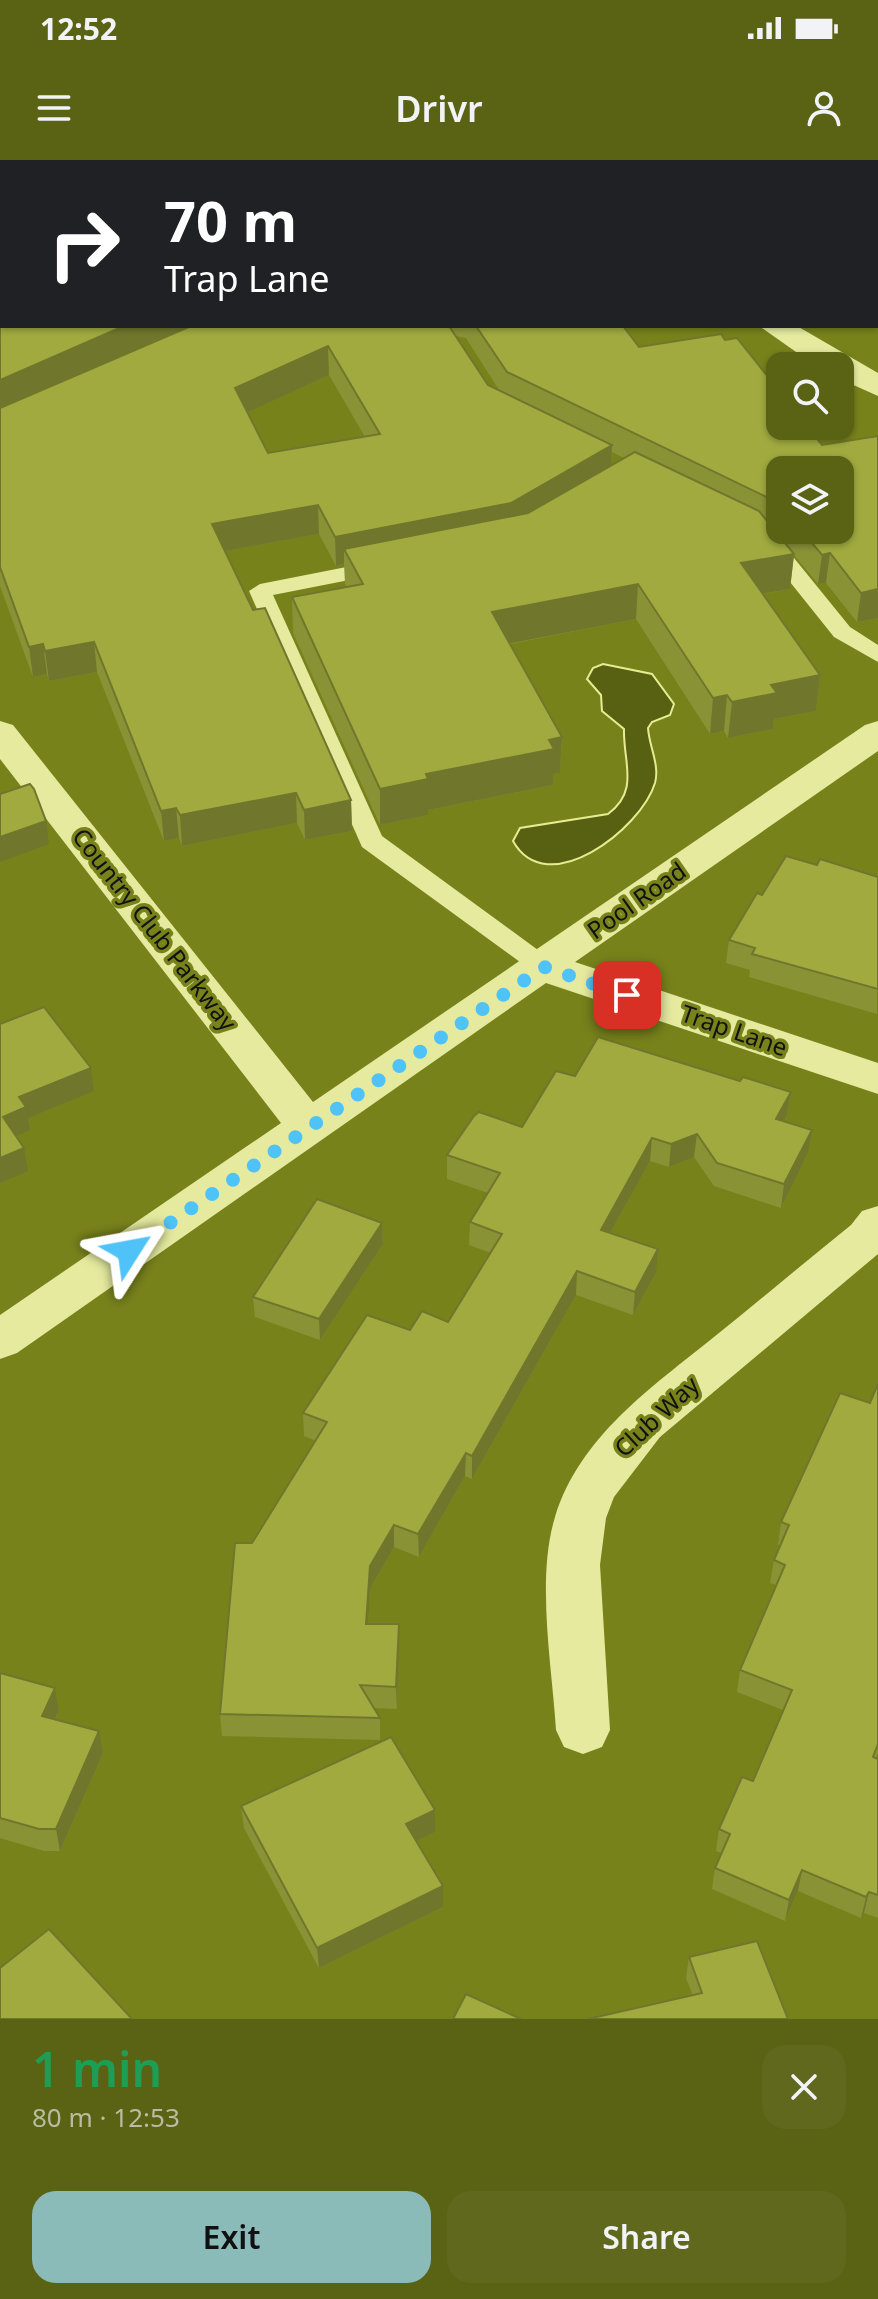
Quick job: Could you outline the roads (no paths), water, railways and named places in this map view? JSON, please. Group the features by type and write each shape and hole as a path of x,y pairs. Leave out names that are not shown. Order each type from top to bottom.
{"street":[{"path":"778,328 817,352"},
{"path":"854,374 878,386"},
{"name":"Country Club Parkway","path":"0,733 309,1128"},
{"name":"Pool Road","path":"0,1340 544,967 878,733"},
{"name":"Trap Lane","path":"544,967 878,1079"},
{"name":"Club Way","path":"583,1730 574,1554 579,1520 590,1492 609,1462 655,1413 867,1237 878,1223"}],"lane":[{"path":"743,529 770,543 842,632 878,655"},
{"path":"409,562 260,591 371,841 544,967"}]}
